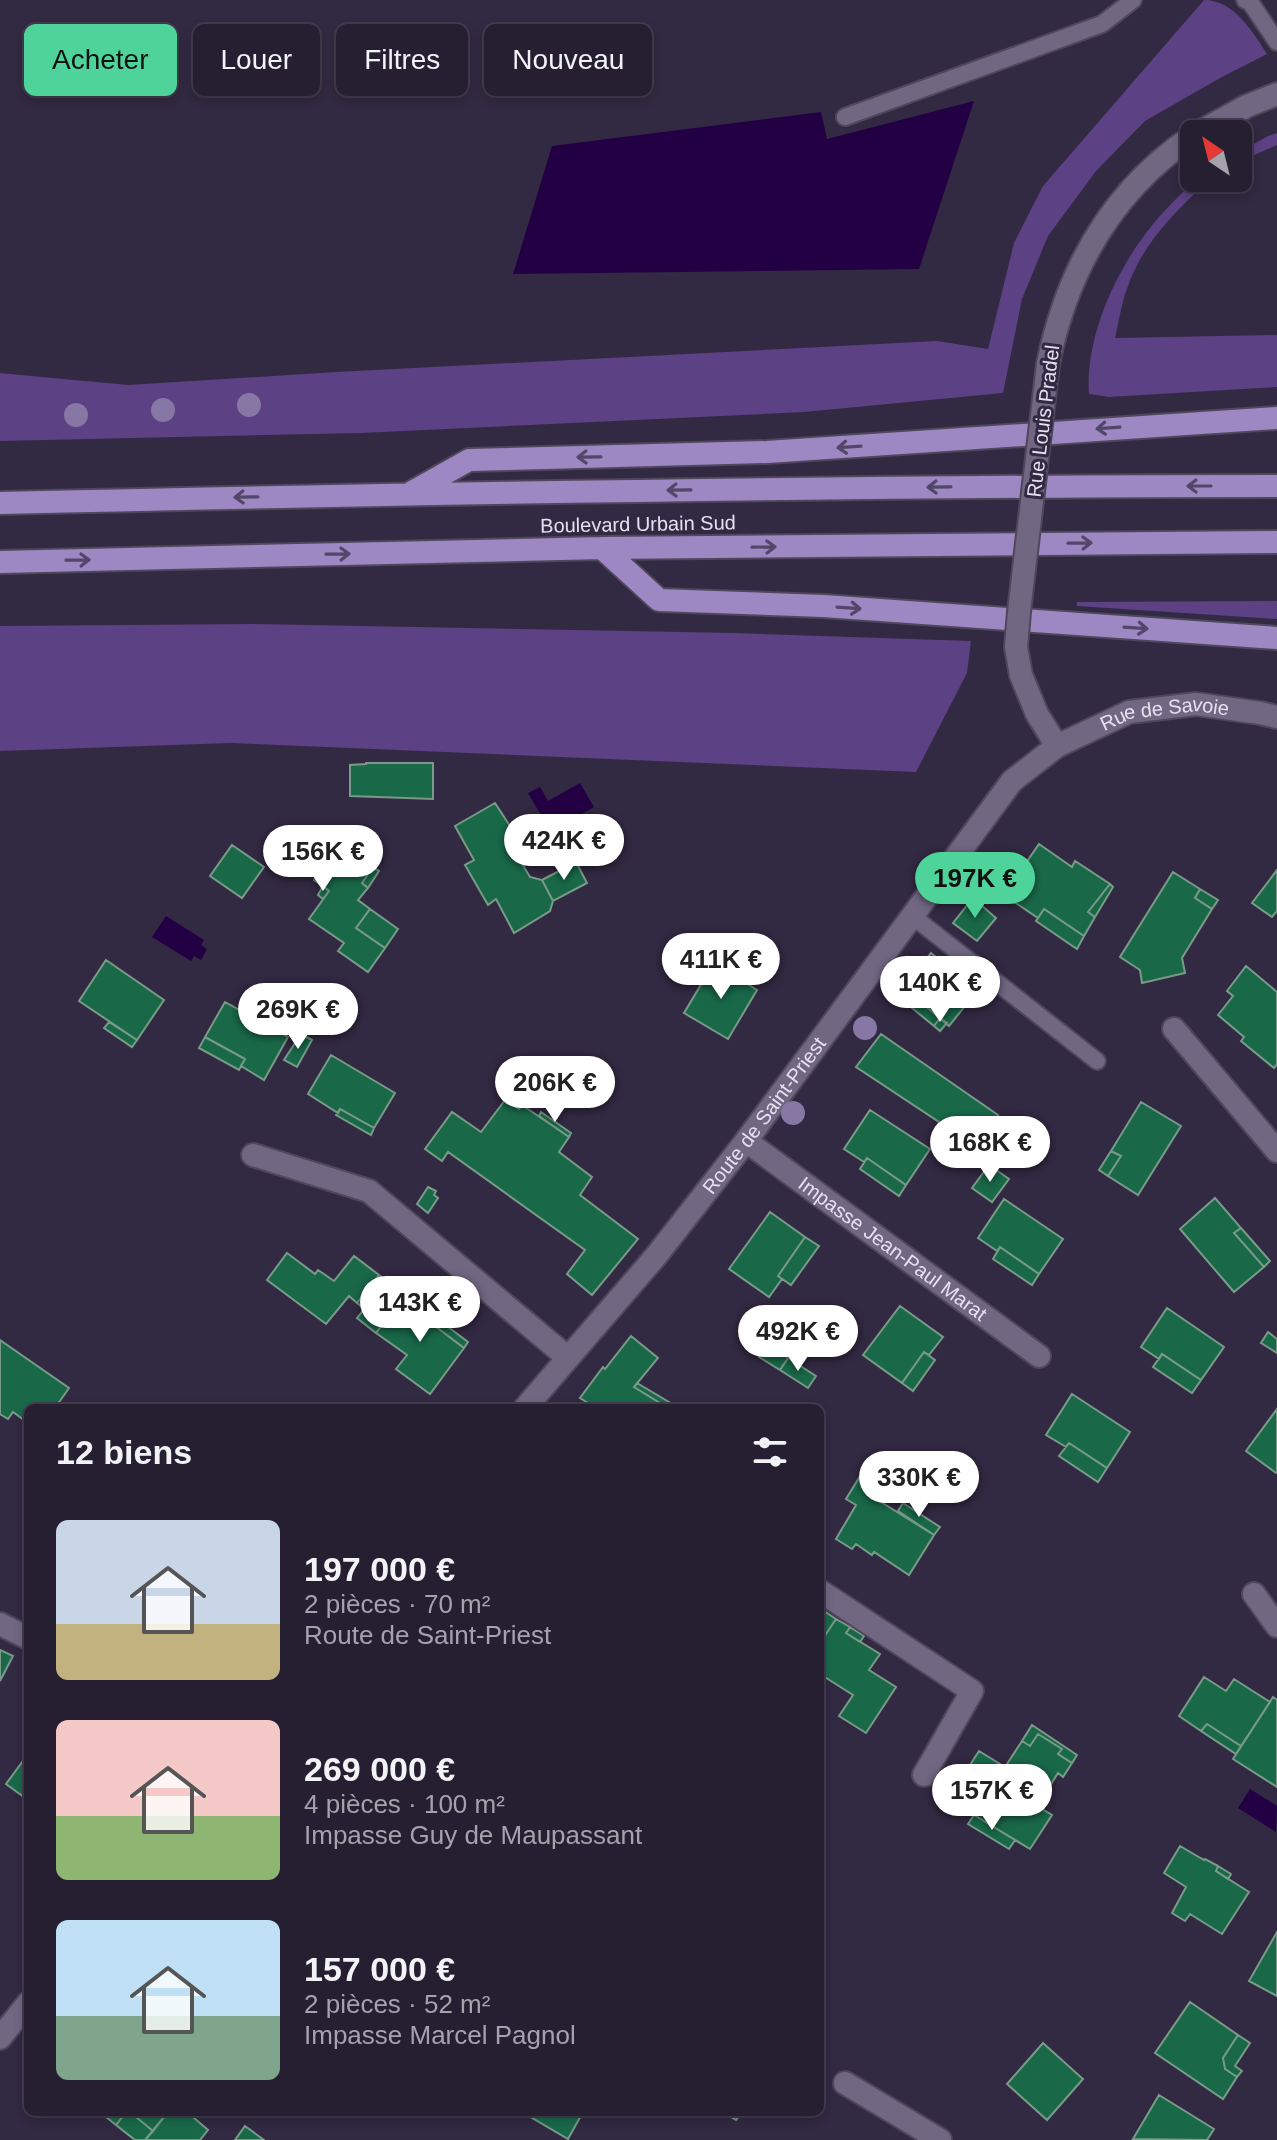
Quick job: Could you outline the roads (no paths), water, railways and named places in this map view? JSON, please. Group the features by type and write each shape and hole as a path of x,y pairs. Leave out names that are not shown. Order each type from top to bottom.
{"highway":[{"path":"408,494 469,460 767,452 1277,418"},
{"name":"Boulevard Urbain Sud","path":"0,503 973,486 1277,486"},
{"name":"Boulevard Urbain Sud","path":"0,562 602,548 1277,542"},
{"path":"602,548 659,600 823,606 1277,638"}],"street":[{"name":"Rue Louis Pradel","path":"1222,120 1277,94"},
{"name":"Rue Louis Pradel","path":"1057,746 1037,714 1021,675 1016,647 1048,364 1063,306 1087,250 1123,198 1180,146"},
{"name":"Rue de Savoie","path":"1057,746 1129,712 1196,704 1277,717"},
{"name":"Route de Saint-Priest","path":"533,1404 567,1357 656,1256 746,1141 1012,781 1057,746"},
{"path":"1174,1029 1277,1151"},
{"name":"Impasse Jean-Paul Marat","path":"746,1141 1039,1356"},
{"path":"253,1155 369,1191 567,1357"},
{"path":"824,1594 972,1691 924,1775"},
{"path":"1254,1594 1277,1626"},
{"path":"0,1624 24,1636"},
{"path":"0,2038 24,2008"},
{"path":"845,2083 940,2140"}],"lane":[{"path":"845,117 1102,24 1133,0"},
{"path":"1245,0 1250,2 1277,42"},
{"path":"911,915 1097,1061"}]}
